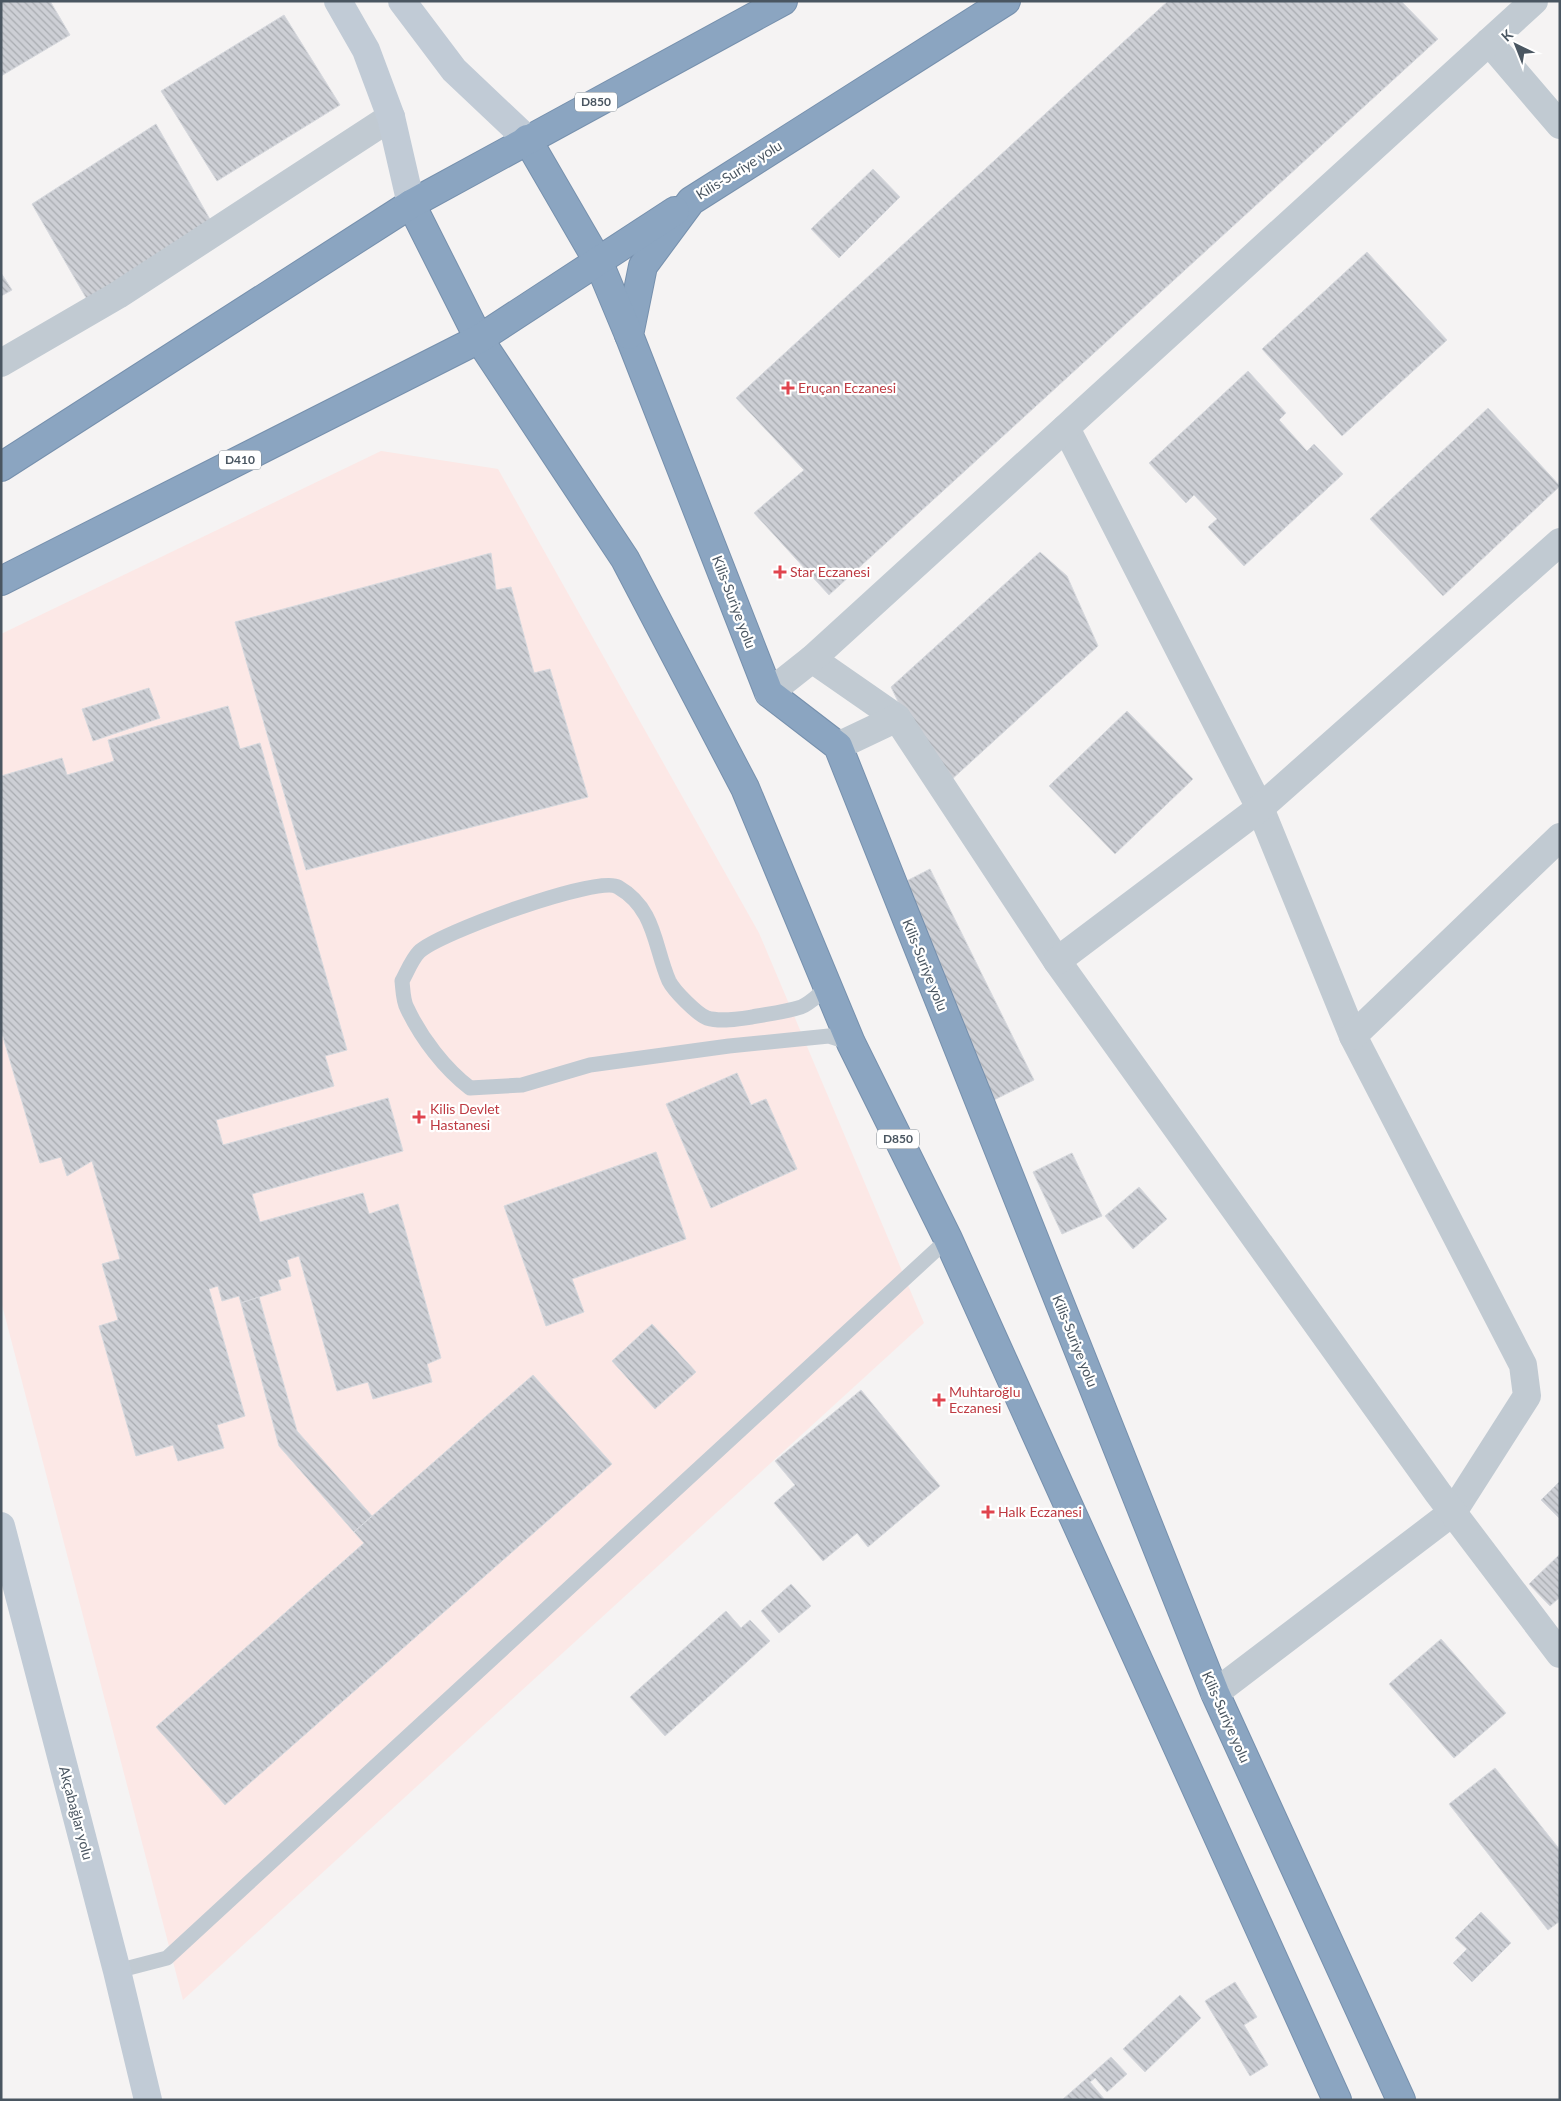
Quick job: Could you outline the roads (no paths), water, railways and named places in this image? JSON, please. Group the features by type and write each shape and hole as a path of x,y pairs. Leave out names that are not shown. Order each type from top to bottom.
{"highway":[{"name":"D850","path":"783,1 411,204 479,339 625,559 745,788 851,1043 948,1239 1337,2100"},
{"name":"Kilis-Suriye yolu","path":"770,693 629,335 643,266 691,201 1006,1"},
{"path":"527,139 599,263 629,335"},
{"path":"479,339 599,263 691,201"},
{"path":"1,467 411,204"},
{"name":"D410","path":"1,581 479,339"},
{"path":"770,693 838,746"},
{"name":"Kilis-Suriye yolu","path":"838,746 1215,1693 1401,2100"}],"street":[{"path":"338,1 366,50 391,117 411,204"},
{"path":"402,1 454,70 527,139"},
{"path":"770,693 812,659 1534,1"},
{"path":"1489,42 1560,124"},
{"path":"1,363 118,295 391,117"},
{"path":"1066,428 1260,808 1353,1036 1523,1365 1527,1396 1453,1512 1215,1693"},
{"path":"1057,961 1260,808 1560,542"},
{"path":"812,659 897,718 1057,961 1453,1512 1560,1654"},
{"path":"838,746 897,718"},
{"path":"1353,1036 1560,837"},
{"name":"Akçabağlar yolu","path":"1,1526 117,1971 148,2100"}],"lane":[{"path":"828,987 802,1007 739,1020 707,1018 689,1005 669,982 657,941 647,917 631,896 616,885 593,886 481,920 450,934 419,952 402,981 406,1007 454,1076 470,1088 522,1085 590,1065 663,1054 830,1036 851,1043"},
{"path":"117,1971 167,1958 948,1239"}],"place":[{"name":"Eruçan Eczanesi","path":"788,388"},
{"name":"Star Eczanesi","path":"780,572"},
{"name":"Kilis Devlet Hastanesi","path":"419,1117"},
{"name":"Muhtaroğlu Eczanesi","path":"939,1400"},
{"name":"Halk Eczanesi","path":"988,1512"}]}
